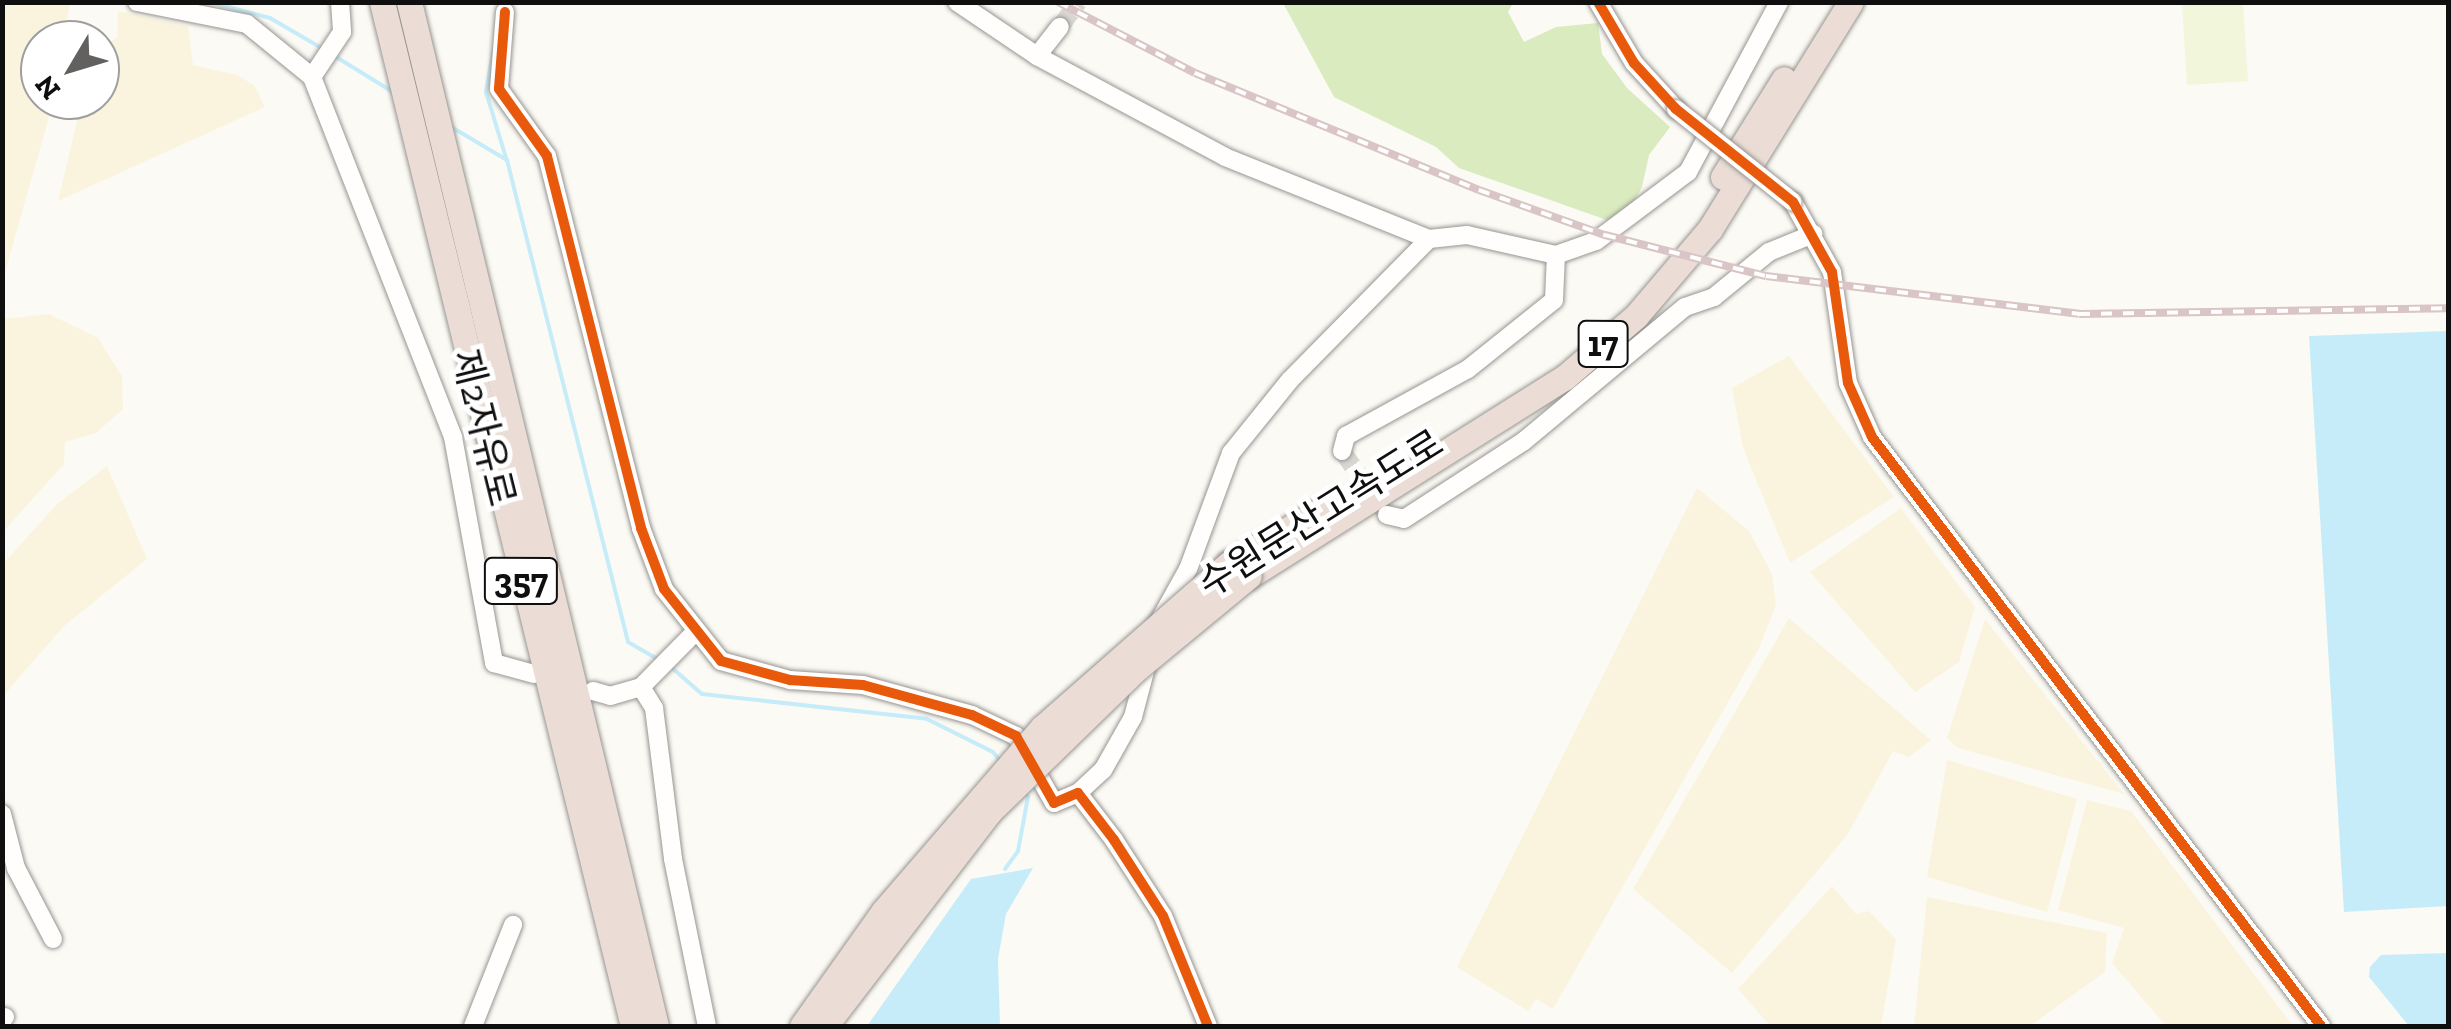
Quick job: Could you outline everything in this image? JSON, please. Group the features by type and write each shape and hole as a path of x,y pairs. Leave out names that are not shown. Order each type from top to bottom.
{"highway":[{"name":"수원문산고속도로","path":"802,1026 883,912 1030,740 1240,570 1554,367 1643,287 1702,211 1831,2"},
{"name":"수원문산고속도로","path":"826,1026 989,812 1240,570 1564,378 1636,316 1710,229 1850,2"},
{"name":"제2자유로","path":"410,6 656,1026"},
{"name":"제2자유로","path":"382,7 633,1026"}],"street":[{"path":"137,2 247,24 318,71 454,437 494,663 534,674"},
{"path":"318,71 342,32 340,2"},
{"path":"957,2 1037,56 1225,157 1429,240 1467,235 1556,255 1596,241 1688,172 1780,2"},
{"path":"1598,2 1634,63 1676,109 1793,202 1832,272 1848,383 1872,438 2321,1026"},
{"path":"505,12 499,89 547,156 641,528 664,589 694,632 721,661 756,673 863,684 972,715 1016,736 1054,803 1078,793 1104,770 1134,716 1161,608 1188,569 1231,453 1290,380 1429,240"},
{"path":"1037,56 1060,27"},
{"path":"1388,516 1404,519 1524,441 1685,307 1714,296 1769,252 1813,234"},
{"path":"1342,450 1346,436 1468,368 1554,300 1556,255"},
{"path":"593,692 610,696 641,687 657,675 694,632"},
{"path":"641,687 654,708 672,860 707,1026"},
{"path":"1078,793 1163,916 1208,1026"},
{"path":"2,814 16,868 53,939"},
{"path":"473,1026 514,925"}],"shaded area":[{"path":"3,2 70,3 67,20 20,20 20,120 48,120 3,279"},
{"path":"118,11 188,26 193,65 237,75 254,85 265,107 58,201 77,120 120,120"},
{"path":"49,314 98,338 122,376 123,409 96,433 65,442 64,464 3,532 3,319"},
{"path":"1789,356 1894,497 1790,563 1743,448 1732,388"},
{"path":"107,466 147,559 64,626 3,696 3,564 57,504"},
{"path":"1697,488 1749,531 1772,574 1776,605 1759,648 1553,1009 1536,999 1528,1011 1457,967"},
{"path":"1901,508 1975,607 1959,662 1915,692 1810,572"},
{"path":"1789,618 1931,740 1909,757 1893,751 1848,834 1732,973 1633,889"},
{"path":"1985,619 2124,794 1958,748 1947,738"},
{"path":"1947,760 2077,799 2047,912 1927,877"},
{"path":"2087,800 2131,811 2293,1026 2166,1026 2112,963 2124,928 2058,910"},
{"path":"1832,886 1856,914 1869,911 1896,939 1881,1026 1770,1026 1738,989"},
{"path":"1927,897 2107,933 2105,972 2030,1026 1914,1026"}],"green space":[{"path":"1283,3 1513,3 1508,12 1524,42 1556,27 1598,23 1602,54 1627,88 1670,127 1649,155 1642,187 1621,225 1459,168 1436,147 1334,97"},
{"path":"2182,3 2243,3 2248,81 2187,85"}],"water":[{"path":"2448,331 2448,906 2344,912 2309,336"},
{"path":"1033,868 1006,914 998,959 1000,1026 867,1026 971,879"},
{"path":"2448,953 2448,1026 2409,1026 2369,977 2370,967 2381,955"}],"waterway":[{"path":"210,2 270,18 325,50"},
{"path":"493,51 486,92 506,158"},
{"path":"333,55 393,92"},
{"path":"448,125 507,160 628,642 658,659"},
{"path":"671,667 702,694 927,719 993,752 1002,763"},
{"path":"1005,869 1018,851 1028,797 1023,790"}],"tunnel":[{"path":"1060,27 1078,2"},
{"path":"1342,451 1387,515"}],"railway":[{"path":"1058,2 1195,73 1479,190 1605,235 1766,276 2079,314 2448,308"}],"cycle path":[{"path":"1598,2 1634,63 1676,109 1793,202 1832,272 1848,383 1872,437 2321,1026"},
{"path":"505,12 499,89 547,156 641,528 664,589 721,661 790,680 863,685 972,715 1016,736 1054,803 1078,793 1114,840 1163,916 1208,1026"}]}
